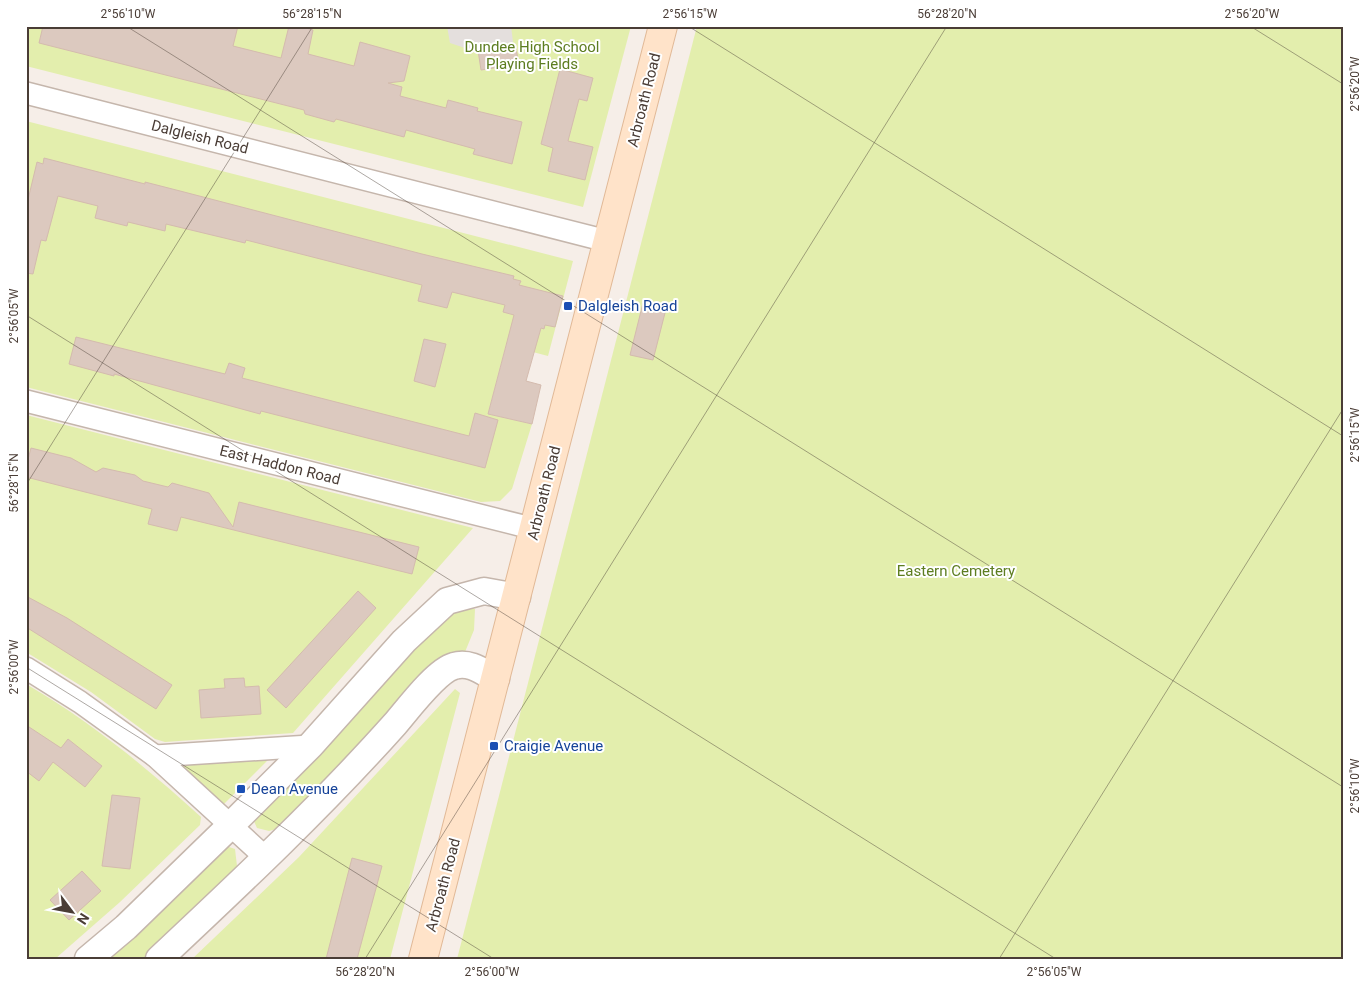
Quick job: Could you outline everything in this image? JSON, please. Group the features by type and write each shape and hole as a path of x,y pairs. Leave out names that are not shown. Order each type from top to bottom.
{"main road":[{"name":"Arbroath Road","path":"423,959 663,26"}],"street":[{"name":"Dalgleish Road","path":"26,92 607,241"},
{"name":"East Haddon Road","path":"26,401 535,529"},
{"path":"88,959 126,926 310,746 404,641 446,601 484,591 517,597"},
{"path":"159,959 266,858 380,741 440,674 454,666 472,666 496,679"},
{"path":"26,668 80,702 155,756 266,858"},
{"path":"155,756 310,746"}],"green space":[{"name":"Dundee High School Playing Fields","path":"26,26 631,26 583,207 26,66"},
{"name":"Eastern Cemetery","path":"697,26 1343,26 1343,959 457,959"},
{"path":"26,121 573,261 548,356 506,345 488,414 532,424 512,489 500,501 481,502 26,387"},
{"path":"26,415 473,528 293,733 165,742 155,739 91,692 26,652"},
{"path":"463,608 475,609 474,630 465,652 442,656 373,734 280,828 269,831 257,828 253,819 421,640 452,612"},
{"path":"26,684 95,729 160,781 201,817 200,825 120,902 55,959 26,959"},
{"path":"455,689 460,693 390,959 192,959 299,857"},
{"path":"270,758 222,806 175,764"},
{"path":"226,846 235,849 237,866 232,877 145,959 103,959"}],"shaded area":[{"path":"447,26 511,26 513,42 471,50 450,43"}],"building":[{"path":"43,26 238,26 233,46 281,58 289,26 299,26 313,30 308,54 354,66 360,42 410,56 404,81 388,83 402,87 400,96 446,108 448,100 478,108 477,111 522,122 512,164 473,154 475,149 406,130 404,137 336,119 334,122 305,114 304,110 39,43"},
{"path":"515,44 519,64 481,70 478,50"},
{"path":"560,69 593,78 587,101 579,99 568,141 593,147 585,180 548,171 553,148 541,144"},
{"path":"44,158 514,276 513,279 521,281 519,285 563,296 555,327 545,325 544,329 541,328 526,381 541,385 532,424 488,414 514,315 503,312 505,305 452,292 447,308 418,301 422,285 246,240 245,243 166,224 165,231 128,222 127,226 95,218 98,206 58,196 46,241 41,240 33,274 26,273 26,208 37,162 43,164"},
{"path":"643,303 666,309 653,360 630,355"},
{"path":"76,337 225,374 229,363 245,368 242,378 469,436 475,413 498,420 485,468 261,411 260,414 114,374 114,376 69,364"},
{"path":"424,339 446,344 435,387 414,381"},
{"path":"31,448 71,458 96,472 103,468 135,475 143,481 168,487 172,483 209,493 233,527 239,502 419,547 412,574 181,517 177,531 148,524 152,509 26,477 26,467"},
{"path":"358,591 376,608 286,708 267,690"},
{"path":"26,596 67,618 172,685 156,709 26,627"},
{"path":"244,678 245,687 259,686 261,714 201,718 199,690 225,688 224,679"},
{"path":"26,725 61,748 68,739 102,766 85,787 53,762 39,781 26,771"},
{"path":"112,795 140,798 130,869 102,866"},
{"path":"352,858 382,866 357,959 326,959"},
{"path":"82,871 101,891 69,920 50,900"}],"place":[{"name":"Dalgleish Road","path":"568,306"},
{"name":"Craigie Avenue","path":"494,746"},
{"name":"Dean Avenue","path":"241,789"}]}
